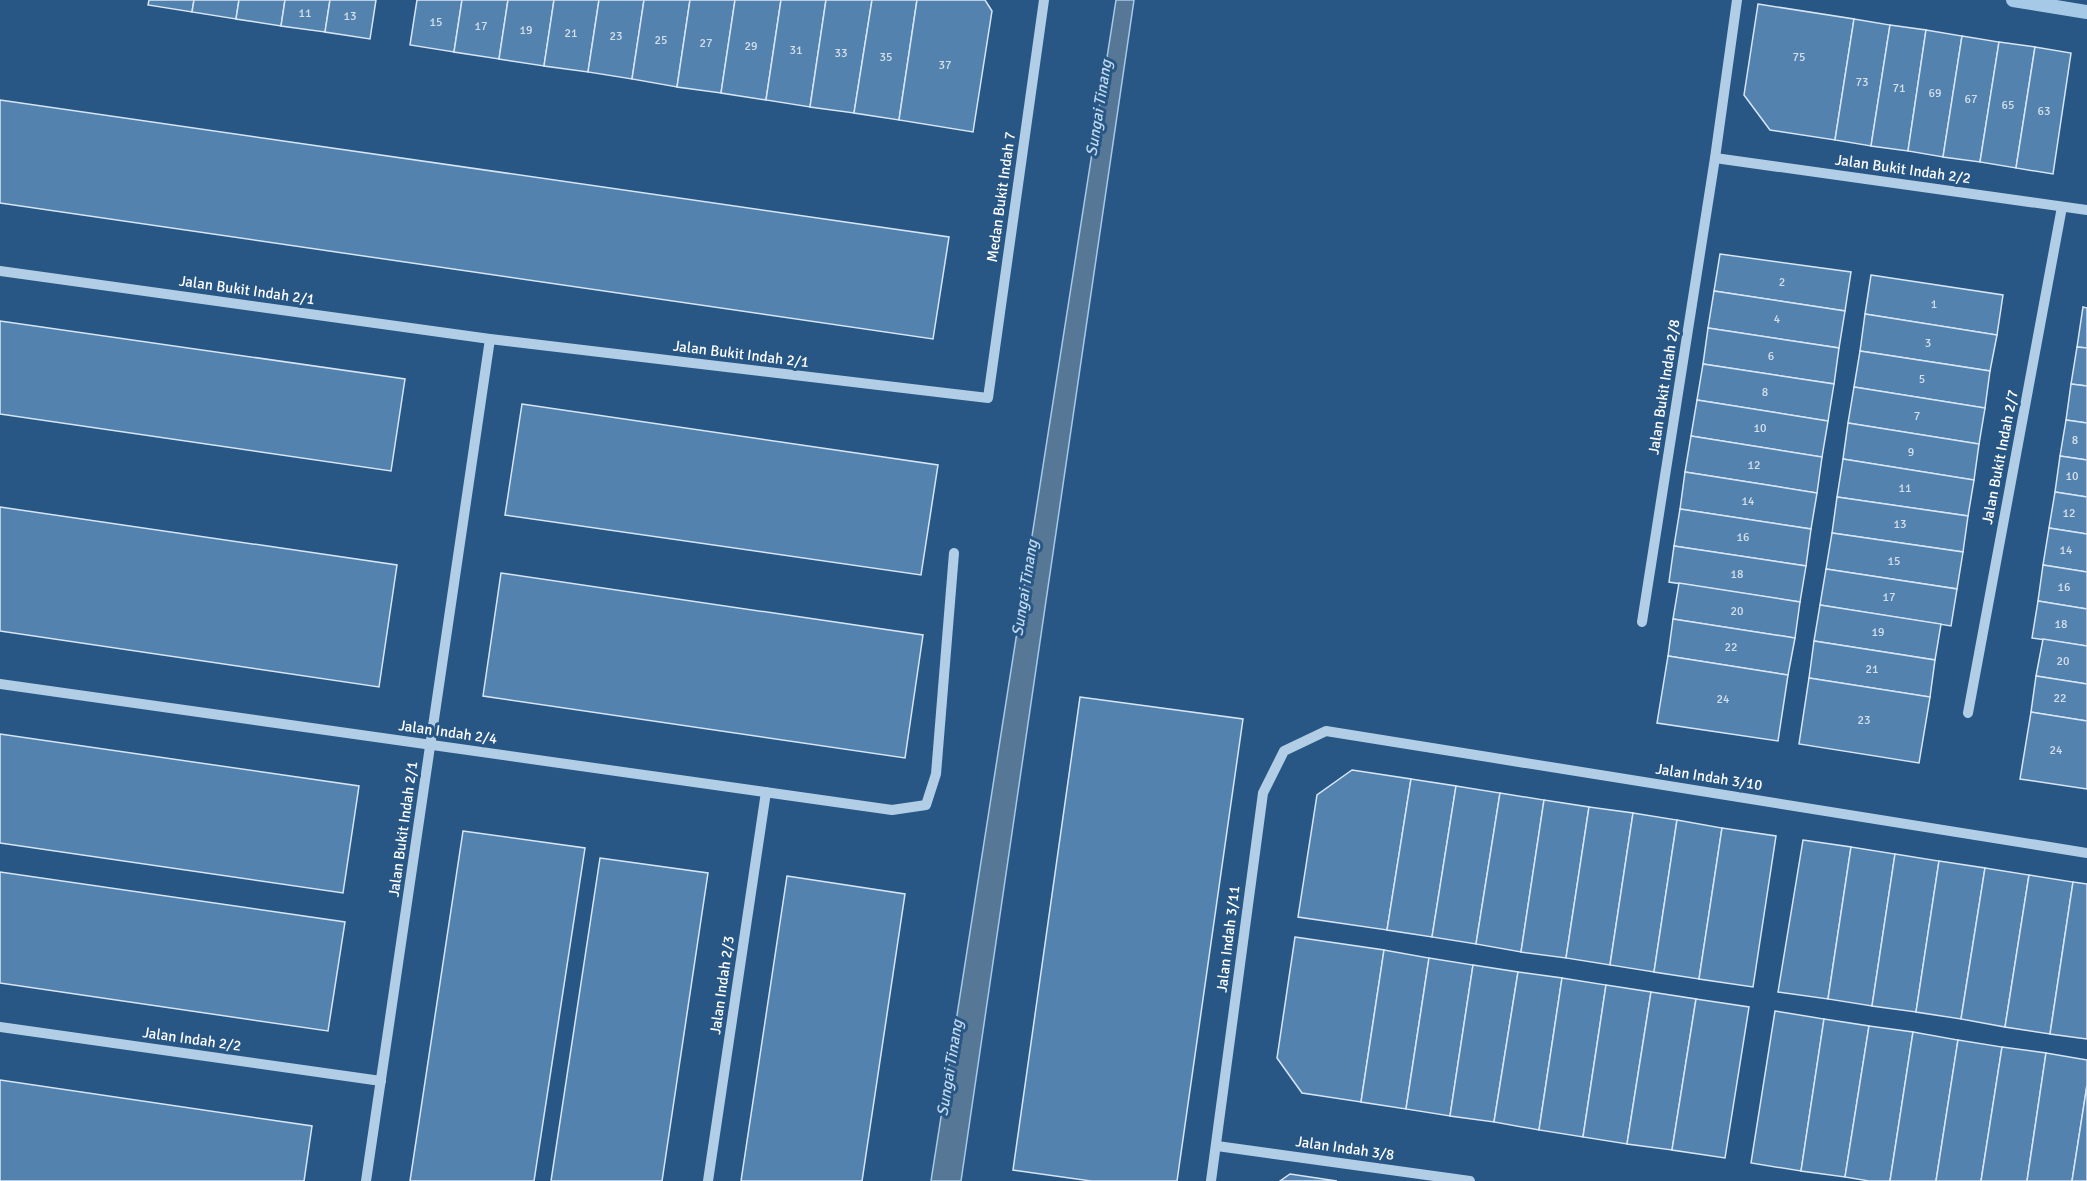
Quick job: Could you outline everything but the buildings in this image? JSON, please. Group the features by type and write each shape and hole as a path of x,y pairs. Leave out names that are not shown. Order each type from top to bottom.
{"street":[{"name":"Medan Bukit Indah 7","path":"988,398 1044,0"},
{"name":"Jalan Bukit Indah 2/8","path":"1642,622 1715,158 1737,0"},
{"name":"Jalan Bukit Indah 2/2","path":"1715,158 2087,210"},
{"name":"Jalan Bukit Indah 2/7","path":"1968,713 2062,207"},
{"name":"Jalan Bukit Indah 2/1","path":"0,271 490,339 988,398"},
{"name":"Jalan Bukit Indah 2/1","path":"366,1181 490,339"},
{"name":"Jalan Indah 2/4","path":"0,684 892,810 926,805 936,774 954,553"},
{"name":"Jalan Indah 3/10","path":"1326,731 2087,853"},
{"name":"Jalan Indah 3/11","path":"1211,1181 1263,793 1284,751 1326,731"},
{"name":"Jalan Indah 2/3","path":"708,1181 766,792"},
{"name":"Jalan Indah 2/2","path":"0,1027 381,1081"},
{"name":"Jalan Indah 3/8","path":"1216,1146 1470,1181"}],"water":[{"name":"Sungai Tinang","path":"1116,0 1134,0 961,1181 931,1181"}],"waterway":[{"path":"2013,0 2087,12"}]}
